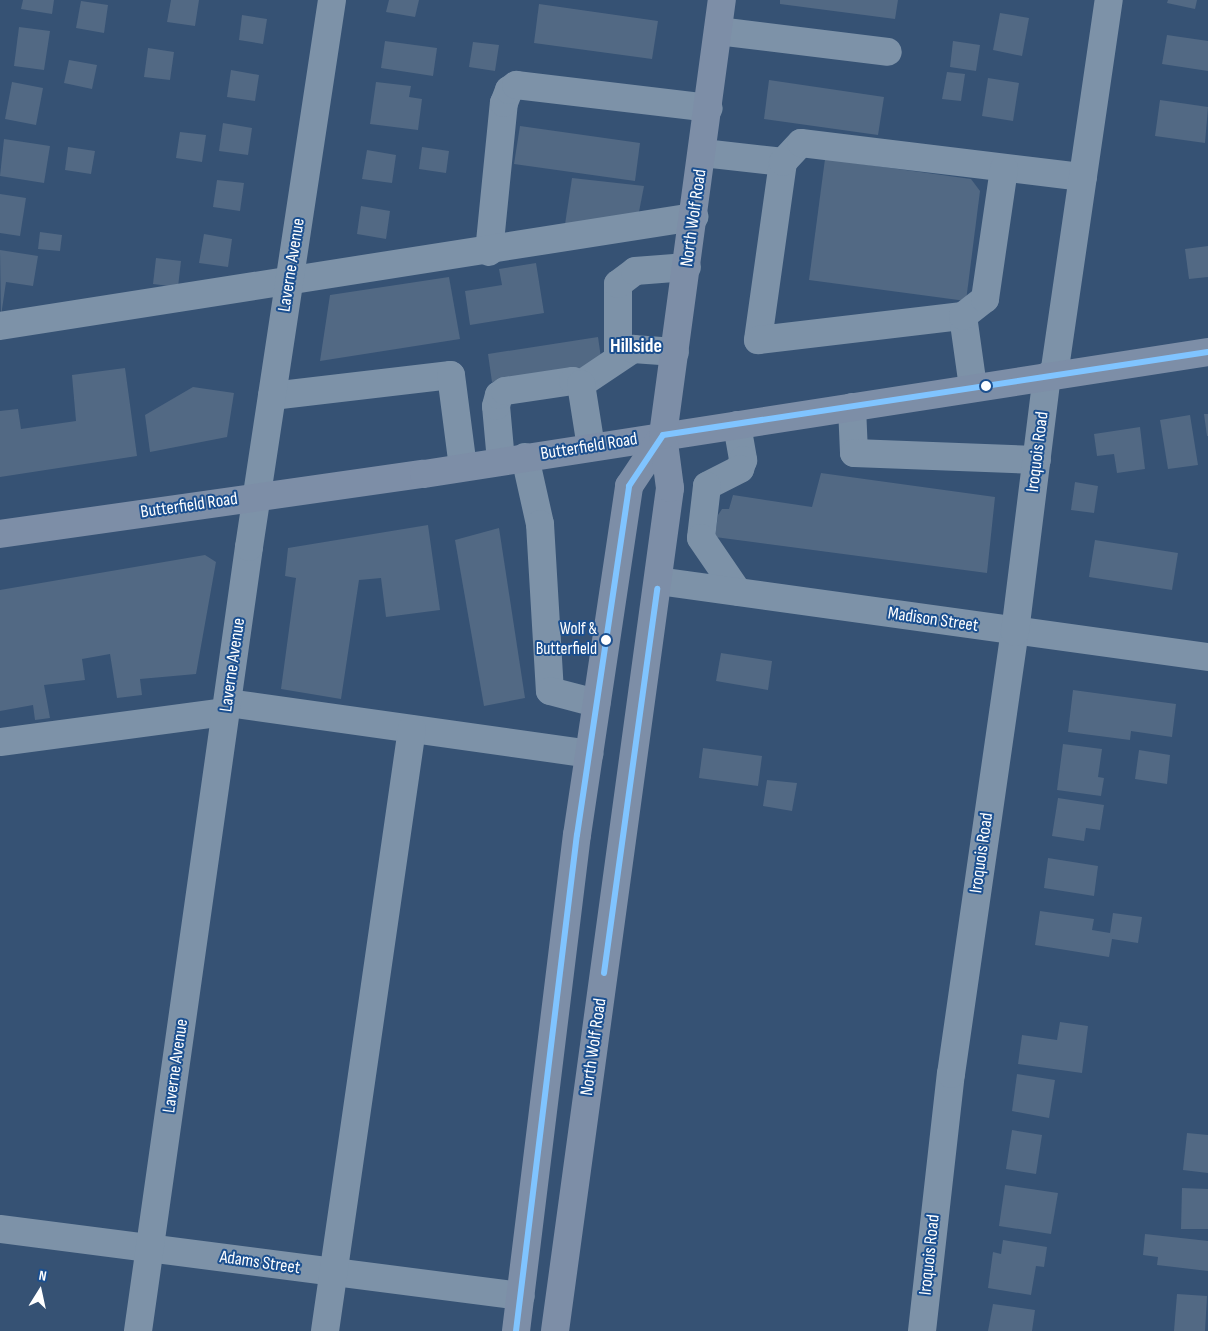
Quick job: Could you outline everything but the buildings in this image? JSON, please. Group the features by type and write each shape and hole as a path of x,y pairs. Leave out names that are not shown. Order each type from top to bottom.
{"main road":[{"name":"North Wolf Road","path":"554,1331 670,488 663,436 703,153 722,0"},
{"name":"Butterfield Road","path":"0,534 463,467 1208,352"},
{"name":"North Wolf Road","path":"516,1331 589,754 628,486 663,436"},
{"path":"521,1296 559,1300"}],"street":[{"name":"Laverne Avenue","path":"138,1331 257,496 332,0"},
{"name":"Iroquois Road","path":"922,1331 951,1074 1015,632 1037,460 1083,177 1109,0"},
{"path":"718,31 888,52"},
{"path":"489,252 504,102 509,90 516,85 709,108"},
{"path":"1004,168 985,299 963,316 758,340 783,162 801,143 1083,177"},
{"path":"703,153 783,162"},
{"path":"0,326 489,252 694,217"},
{"path":"618,356 618,284 635,271 687,267"},
{"path":"963,316 973,387"},
{"path":"581,384 618,356 633,348 675,352"},
{"path":"272,396 450,375 463,467"},
{"path":"581,384 573,381 499,394 496,406 513,459 540,524 550,691 596,703"},
{"path":"581,384 591,447"},
{"path":"852,407 854,453 1037,460"},
{"path":"737,425 743,460 740,469 707,486 701,538 738,592"},
{"name":"Madison Street","path":"658,581 1015,632 1208,657"},
{"path":"0,742 227,708 412,729 589,754"},
{"path":"325,1331 412,729"},
{"name":"Adams Street","path":"0,1229 521,1296"}],"transit line":[{"path":"663,435 1208,352"},
{"path":"516,1331 577,835 629,486 663,435"},
{"path":"604,973 657,589"}],"place":[{"name":"Wolf & Butterfield","path":"606,640"}],"district":[{"name":"Hillside","path":"636,346"}]}
